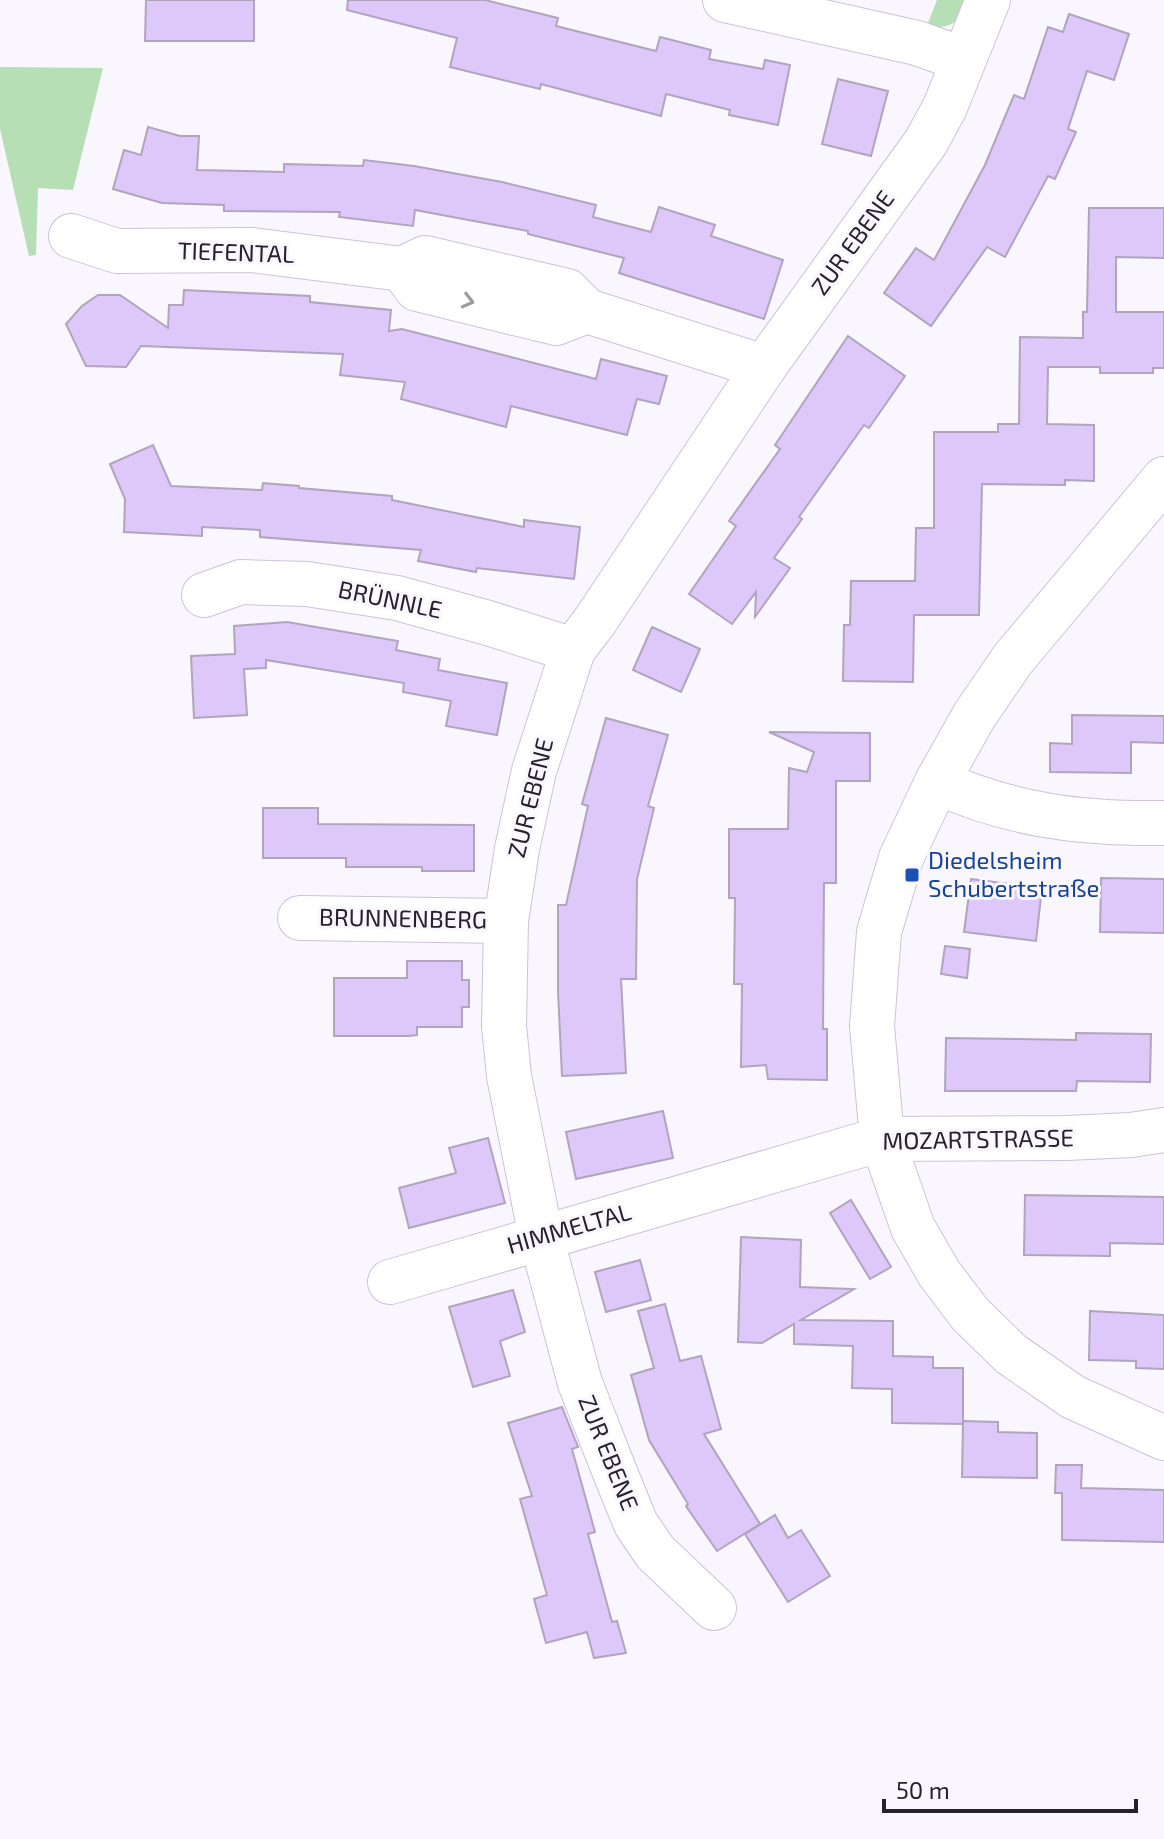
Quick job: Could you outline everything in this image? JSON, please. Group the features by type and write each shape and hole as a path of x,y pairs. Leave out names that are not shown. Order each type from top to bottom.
{"street":[{"path":"725,0 917,43 962,59"},
{"name":"ZUR EBENE","path":"714,1608 655,1552 636,1524 580,1383 541,1237 509,1076 504,1026 506,921 534,771 573,650 764,367 926,142 945,107 988,0"},
{"name":"TIEFENTAL","path":"71,236 117,251 252,250 402,269 425,258 567,291 587,311 764,367"},
{"path":"1164,479 1013,659 974,716 937,782 901,858 879,932 872,1026 882,1139 913,1228 939,1273 970,1314 1011,1354 1073,1397 1164,1438"},
{"name":"BRÜNNLE","path":"204,595 241,582 307,584 351,590 412,602 573,650"},
{"path":"937,782 980,801 1030,814 1084,821 1164,823"},
{"name":"BRUNNENBERG","path":"300,918 506,921"},
{"name":"MOZARTSTRASSE","path":"750,1178 882,1139 1066,1138 1164,1130"},
{"name":"HIMMELTAL","path":"390,1282 750,1178"}],"green space":[{"path":"937,0 973,0 954,22 943,27 926,28"},
{"path":"0,67 103,68 73,190 38,188 36,255 29,256 0,129"}],"building":[{"path":"146,0 254,0 254,41 145,41"},
{"path":"348,0 485,0 558,18 556,26 656,51 660,37 711,50 709,59 763,69 765,60 790,65 778,125 729,115 730,110 666,94 661,116 541,84 540,89 450,67 457,38 347,10"},
{"path":"1069,14 1129,34 1114,80 1087,71 1068,129 1076,132 1055,179 1048,176 1005,257 987,247 931,326 884,293 916,248 934,260 985,165 1014,95 1024,99 1048,27 1063,32"},
{"path":"838,79 888,91 871,156 822,144"},
{"path":"148,127 180,136 199,136 197,170 284,172 284,164 363,166 364,160 414,166 502,182 596,205 593,217 651,232 659,207 715,225 711,236 783,260 764,319 619,273 624,258 528,234 528,231 415,210 413,226 339,217 340,212 224,211 224,205 162,203 113,189 124,150 141,155"},
{"path":"1089,208 1164,208 1164,258 1116,257 1116,312 1164,312 1164,368 1153,368 1153,373 1100,373 1100,367 1048,367 1047,424 1094,425 1094,481 1065,480 1065,485 982,484 979,615 914,615 913,682 843,681 844,625 850,625 851,581 915,581 916,528 934,528 934,432 998,432 998,424 1019,424 1020,337 1083,338 1083,312 1087,312"},
{"path":"184,290 310,296 310,302 391,310 389,331 402,329 596,379 601,359 667,376 659,404 637,399 627,435 511,406 506,427 401,399 405,382 340,375 343,354 141,346 126,367 86,366 66,324 82,306 98,295 120,295 168,328 169,305 183,305"},
{"path":"848,336 905,376 869,428 864,425 774,558 790,568 755,617 756,592 732,624 689,594 736,526 729,521 780,449 775,445"},
{"path":"153,445 171,486 262,490 263,483 299,486 392,496 392,500 524,527 524,520 580,527 574,579 477,568 476,572 418,561 421,550 260,537 260,530 202,527 202,536 124,532 125,499 110,464"},
{"path":"287,622 398,641 396,650 440,659 438,670 507,683 497,735 446,726 451,701 403,692 404,683 266,660 266,668 244,669 247,715 194,718 191,656 235,654 234,626"},
{"path":"652,627 700,649 681,692 633,670"},
{"path":"1072,715 1164,716 1164,743 1131,742 1131,773 1050,772 1050,743 1072,744"},
{"path":"606,718 668,735 648,806 654,808 637,879 636,979 621,979 626,1073 562,1076 558,905 566,905 588,806 582,804"},
{"path":"769,732 870,733 870,781 836,781 836,883 824,883 823,1029 827,1029 827,1080 768,1079 766,1065 741,1067 742,984 734,984 735,898 729,898 729,829 788,829 789,768 807,772 814,752"},
{"path":"263,808 318,808 318,824 474,825 474,871 346,867 346,858 263,858"},
{"path":"1101,878 1164,879 1164,933 1100,932"},
{"path":"971,879 1042,888 1036,941 964,932"},
{"path":"945,946 970,949 967,978 941,974"},
{"path":"407,961 462,961 462,980 469,980 469,1007 462,1007 462,1027 417,1027 417,1035 408,1036 334,1036 334,978 407,978"},
{"path":"1076,1033 1151,1034 1150,1082 1077,1081 1076,1091 945,1091 946,1038 1076,1040"},
{"path":"663,1111 673,1158 576,1179 566,1132"},
{"path":"488,1138 505,1203 409,1228 399,1188 456,1173 449,1148"},
{"path":"1025,1195 1164,1197 1164,1244 1110,1243 1110,1256 1024,1255"},
{"path":"851,1200 891,1267 870,1279 830,1213"},
{"path":"741,1237 801,1240 800,1287 854,1289 801,1320 893,1321 893,1356 933,1357 933,1368 963,1368 963,1424 892,1423 892,1389 852,1388 853,1346 794,1344 794,1324 762,1343 738,1342"},
{"path":"640,1260 651,1300 606,1312 595,1272"},
{"path":"513,1290 525,1332 500,1341 510,1376 473,1387 449,1307"},
{"path":"665,1304 680,1361 701,1356 721,1429 704,1434 760,1524 717,1551 686,1506 688,1504 649,1440 631,1375 654,1368 638,1311"},
{"path":"1090,1311 1164,1315 1164,1369 1136,1368 1136,1361 1089,1360"},
{"path":"562,1407 578,1447 572,1449 595,1532 588,1534 612,1622 617,1621 626,1653 594,1658 587,1632 546,1643 534,1599 547,1595 520,1499 532,1496 508,1423"},
{"path":"963,1421 998,1422 998,1432 1037,1433 1037,1478 962,1477"},
{"path":"1056,1465 1082,1465 1081,1488 1164,1490 1164,1542 1062,1540 1062,1493 1055,1493"},
{"path":"775,1515 788,1538 801,1530 830,1576 788,1602 745,1534"}],"place":[{"name":"Diedelsheim Schubertstraße","path":"912,875"}]}
